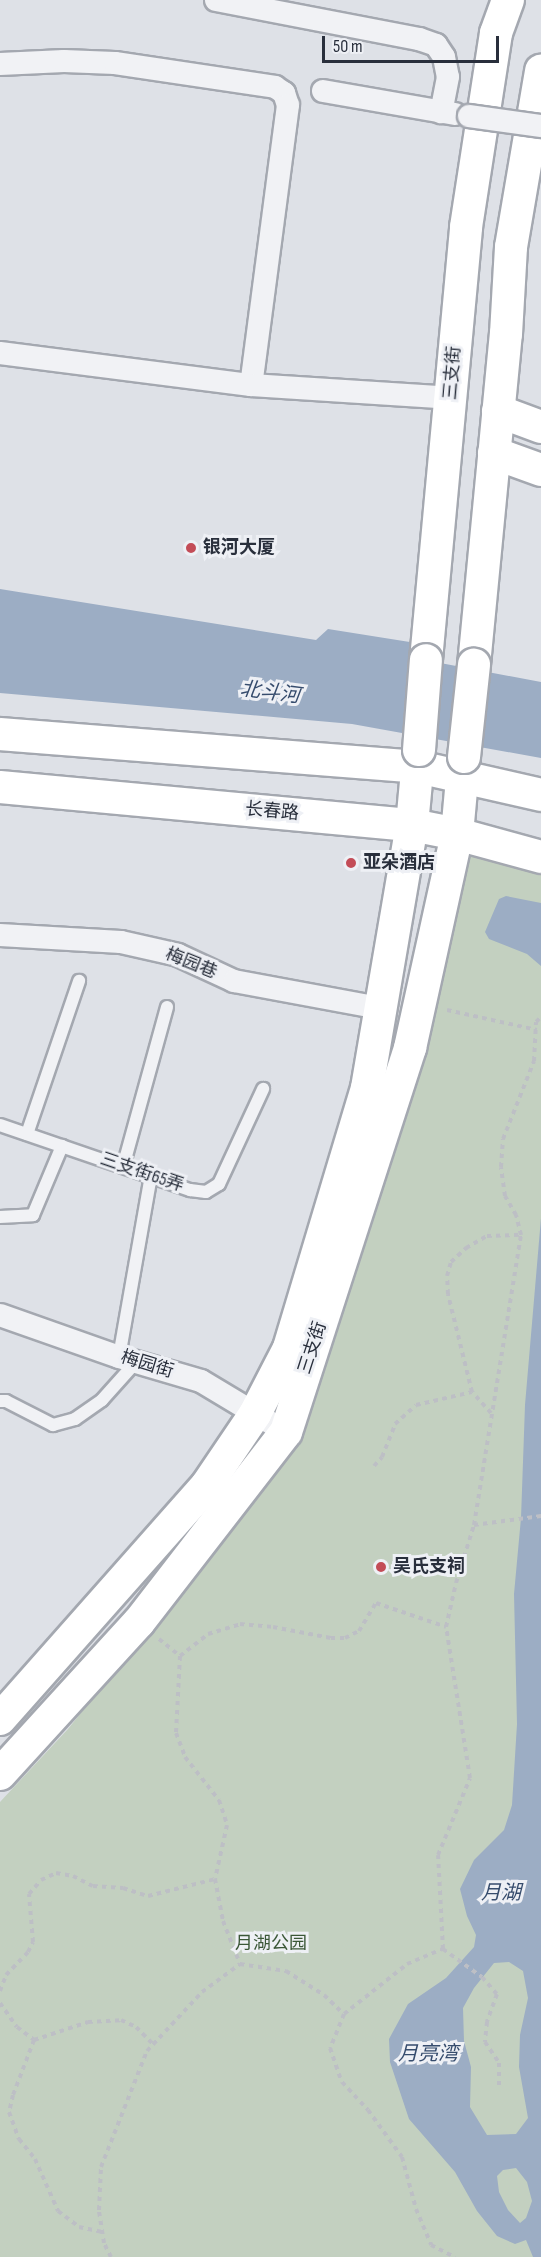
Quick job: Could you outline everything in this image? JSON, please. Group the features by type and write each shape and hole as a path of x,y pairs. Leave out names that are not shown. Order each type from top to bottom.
{"main road":[{"name":"三支街","path":"0,1719 207,1485 255,1414 289,1348 367,1088 412,825 466,227 496,33 508,0"},
{"path":"463,767 498,411 511,247 541,71"},
{"path":"498,411 541,427"},
{"path":"494,453 541,470"},
{"path":"0,734 418,758 463,767 541,795"},
{"name":"三支街","path":"0,1774 139,1622 286,1432 410,1048 457,834 463,767"},
{"name":"长春路","path":"0,787 412,825 457,834 541,857"}],"street":[{"path":"216,0 419,39 436,45 444,57 448,77 441,112"},
{"path":"0,64 64,61 115,63 275,87 284,93 288,105 251,385"},
{"path":"323,91 441,112 541,126"},
{"path":"0,353 251,385 450,398"},
{"name":"梅园巷","path":"0,935 121,942 178,955 234,981 380,1008"},
{"name":"梅园街","path":"0,1315 128,1359 201,1381 286,1432"}],"lane":[{"path":"27,1134 79,981"},
{"path":"123,1167 167,1007"},
{"name":"三支街65弄","path":"0,1125 190,1190 206,1192 219,1184 263,1089"},
{"path":"0,1217 33,1215 62,1146"},
{"path":"0,1401 6,1401 53,1425 75,1419 102,1400 128,1359 151,1176"}],"path":[{"path":"440,1008 537,1030"},
{"path":"443,1949 438,1855 470,1778 446,1627 456,1583 474,1525 521,1235 516,1215 506,1196 501,1167 503,1138 534,1061 536,1022 541,1017"},
{"path":"492,1414 472,1392 448,1294 447,1276 451,1262 466,1248 487,1236 521,1235"},
{"path":"374,1466 382,1457 395,1424 416,1405 472,1392"},
{"path":"474,1525 541,1516"},
{"path":"240,1964 223,1921 215,1879 227,1825 219,1800 196,1775 185,1757 176,1733 180,1656 208,1634 240,1624 300,1631 331,1638 345,1638 359,1631 376,1604 446,1627"},
{"path":"152,1633 180,1656"},
{"path":"0,1991 6,1975 28,1952 33,1942 29,1894 40,1880 56,1873 73,1876 93,1886 123,1888 148,1896 215,1879"},
{"path":"443,1949 407,1964 344,2014 330,2048 342,2082 375,2118 402,2157 416,2209 431,2245 455,2257"},
{"path":"443,1949 482,1977 497,1994 487,2022 485,2042 499,2063 499,2085"},
{"path":"111,2257 104,2243 99,2210 101,2167 147,2051 202,1992 240,1964 286,1971 324,1995 344,2014"},
{"path":"0,2003 17,2027 34,2040"},
{"path":"102,2232 79,2227 58,2211 35,2159 19,2139 9,2112 13,2095 34,2040 64,2028 88,2022 121,2020 136,2027 153,2044"}],"green space":[{"name":"月湖公园","path":"469,846 541,866 541,2257 0,2257 0,1802 68,1729 298,1442 397,1117"}],"water":[{"name":"北斗河","path":"0,589 316,640 328,629 416,643 414,658 541,682 541,758 352,724 0,693"},
{"path":"506,896 541,903 541,966 527,954 489,939 485,932 499,899"},
{"name":"月湖","path":"541,1218 541,2257 533,2257 526,2240 515,2244 497,2236 477,2211 455,2172 409,2119 390,2062 389,2039 408,2004 446,1978 474,1947 476,1935 467,1916 460,1889 474,1860 504,1830 512,1805 517,1724 514,1594 521,1518 525,1405","holes":["509,1962 523,1971 528,1998 520,2035 519,2067 528,2118 516,2134 487,2135 470,2107 471,2067 464,2041 463,2008 474,1988 494,1963","516,2168 527,2182 532,2201 526,2218 520,2223 508,2210 499,2192 497,2176 503,2170"]}],"place":[{"name":"银河大厦","path":"191,548"},
{"name":"亚朵酒店","path":"351,863"},
{"name":"吴氏支祠","path":"381,1567"}],"water label":[{"name":"月亮湾","path":"428,2054"}]}
